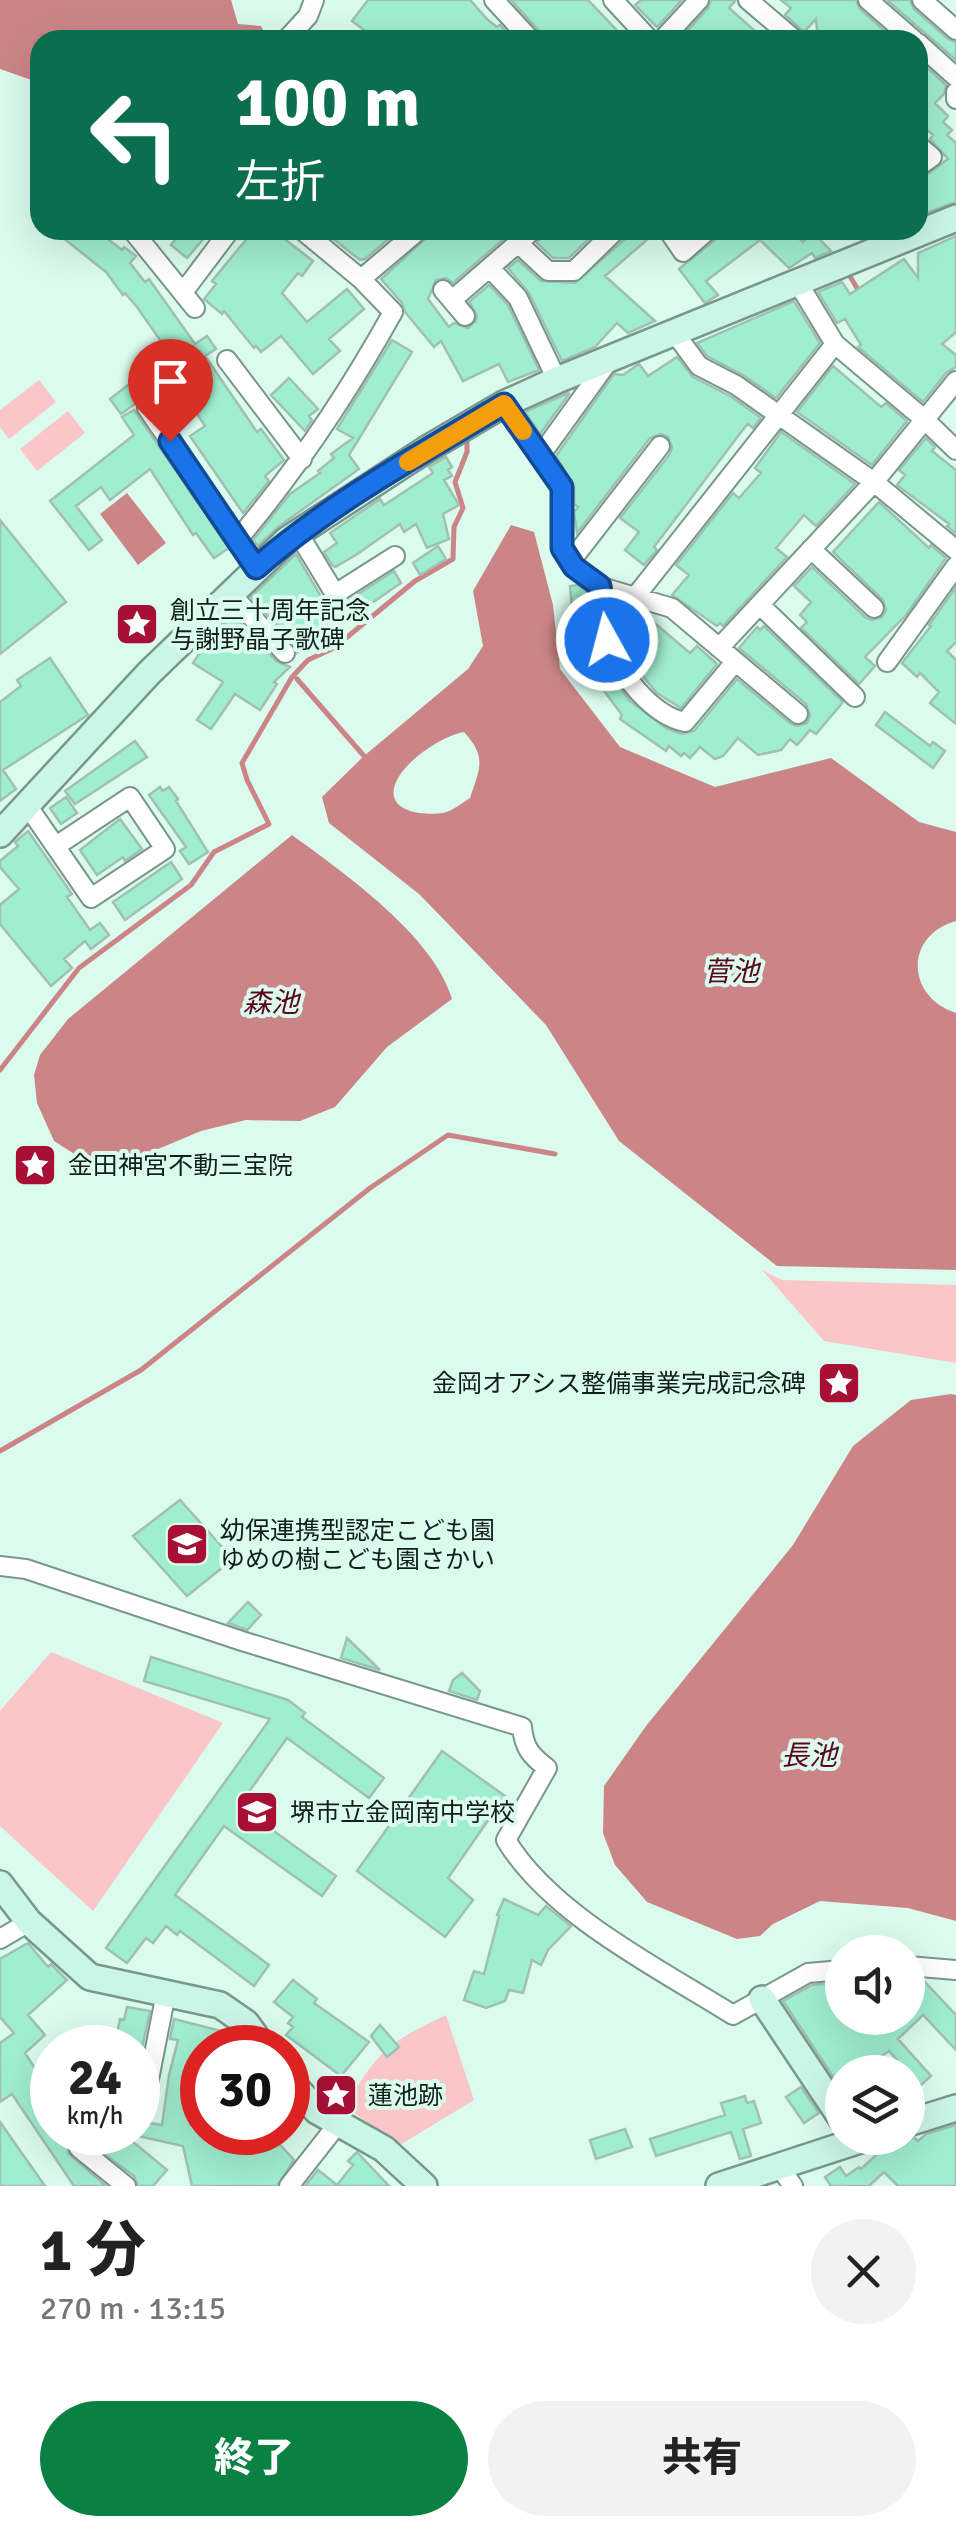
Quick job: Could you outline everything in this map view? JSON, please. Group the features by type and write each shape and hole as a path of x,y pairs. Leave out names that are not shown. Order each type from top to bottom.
{"street":[{"path":"295,30 308,16 314,0"},
{"path":"494,0 522,30"},
{"path":"613,0 641,30"},
{"path":"671,30 699,0"},
{"path":"748,0 783,30"},
{"path":"868,0 902,30"},
{"path":"922,0 956,30"},
{"path":"928,52 956,76"},
{"path":"928,226 956,218"},
{"path":"141,240 195,308"},
{"path":"184,291 222,240"},
{"path":"238,539 302,460 355,380 393,312 315,240"},
{"path":"361,280 407,240"},
{"path":"465,316 448,295 490,268 521,240"},
{"path":"518,243 548,271 574,272 606,240"},
{"path":"674,240 682,252 696,240"},
{"path":"0,834 149,672 256,568 298,533 504,404 612,356 798,283 876,240"},
{"path":"490,268 518,298 556,380"},
{"path":"798,283 834,344 956,450"},
{"path":"674,332 699,366 736,385 874,482 956,550"},
{"path":"634,597 834,344"},
{"path":"540,456 612,356"},
{"path":"227,360 302,460"},
{"path":"719,648 874,482 956,380"},
{"path":"504,404 562,487 562,548 571,562 600,586 672,608 798,714"},
{"path":"148,408 256,568"},
{"path":"571,562 660,446"},
{"path":"298,533 335,594 395,556"},
{"path":"812,549 874,608"},
{"path":"887,662 956,566"},
{"path":"600,586 607,640 614,658 641,693 672,720 684,722 735,662"},
{"path":"230,593 285,653"},
{"path":"760,604 854,697"},
{"path":"27,805 91,898 164,848 130,797 56,846"},
{"path":"0,1566 26,1569 242,1641 522,1727 531,1756 548,1768 506,1840 528,1870 595,1929 733,2014 808,1973 825,1972"},
{"path":"0,1884 29,1922 90,1977 220,2005 247,2025"},
{"path":"0,1939 29,1922"},
{"path":"925,1967 956,1970"},
{"path":"160,2025 166,1994"},
{"path":"762,1998 825,2092"},
{"path":"310,2105 335,2128 384,2150 424,2186"},
{"path":"925,2118 956,2108"},
{"path":"288,2186 335,2128"},
{"path":"87,2155 126,2186"},
{"path":"720,2186 786,2176 827,2155"}],"shaded area":[{"path":"39,380 56,402 9,439 0,427 0,410"},
{"path":"68,411 85,433 37,471 20,449"},
{"path":"762,1270 782,1280 956,1285 956,1363 824,1341"},
{"path":"51,1652 223,1723 93,1911 0,1826 0,1711"},
{"path":"446,2015 474,2100 400,2145 345,2107 386,2050"}],"water":[{"path":"0,0 231,0 238,24 261,26 263,30 30,30 30,80 0,69"},
{"path":"127,493 166,543 138,565 100,514"},
{"name":"菅池","path":"511,525 534,532 553,605 560,669 620,747 715,787 831,758 919,822 956,832 956,921 927,940 918,967 928,994 956,1013 956,1270 777,1266 619,1141 546,1025 419,894 329,823 322,797 364,756 468,669 483,646 473,591","holes":["464,732 479,756 470,798 437,814 415,812 397,803 394,787 408,765 431,747"]},
{"name":"森池","path":"292,835 361,887 407,929 442,975 452,999 387,1047 335,1107 300,1121 246,1120 201,1131 113,1168 93,1166 54,1141 37,1103 34,1075 40,1055 68,1019"},
{"name":"長池","path":"956,1395 956,1921 908,1908 820,1901 773,1924 760,1936 737,1939 647,1902 615,1865 603,1833 604,1786 646,1726 793,1545 853,1446 911,1400"}],"building":[{"path":"368,0 470,0 488,20 505,30 364,30 352,21"},
{"path":"511,0 588,0 616,30 538,30"},
{"path":"641,0 682,0 657,27 635,5"},
{"path":"711,0 736,0 729,8 754,30 688,30"},
{"path":"781,0 856,0 860,9 884,30 817,30 816,19 802,30 785,15 791,8"},
{"path":"887,0 910,0 914,9 956,42 956,60 928,36 928,30 922,30"},
{"path":"928,68 946,85 935,103 948,116 943,122 952,130 947,135 956,143 956,202 928,212 928,174 948,159 930,139 933,135 928,131"},
{"path":"956,236 956,332 942,344 956,355 956,367 946,373 923,402 858,347 861,345 845,319 837,323 818,292 842,282 850,294 904,259 918,278 918,253"},
{"path":"66,240 109,240 136,256 130,263 145,282 149,279 195,344 207,336 216,349 205,356 257,432 261,429 284,460 265,476 269,481 243,513 190,436 205,426 187,398 169,411 153,391 121,414 110,399 169,353 106,272"},
{"path":"175,240 202,240 187,258 171,245"},
{"path":"246,240 286,240 313,261 282,293 307,322 347,289 364,309 329,339 340,351 313,374 281,336 261,352 254,348 224,311 222,314 204,299 216,284 212,281"},
{"path":"335,240 388,240 365,259 360,260"},
{"path":"424,240 502,240 453,283 446,278 436,280 428,299 449,327 454,323 468,328 477,315 469,302 489,285 508,305 539,370 508,382 499,364 463,381 441,341 434,347 381,279"},
{"path":"588,240 569,258 553,258 537,243"},
{"path":"624,240 647,240 605,276 655,321 628,333 617,323 595,347 562,361 529,293 508,268 518,260 541,281 575,283"},
{"path":"715,240 760,240 706,281 718,295 705,303 679,269"},
{"path":"760,240 821,240 831,251 815,258 812,253 789,268"},
{"path":"794,301 820,343 776,398 707,356 697,343"},
{"path":"392,340 412,352 349,455 359,469 258,546 253,540 290,494 320,473 334,458 331,454 353,438 337,429"},
{"path":"677,357 693,377 761,418 753,428 748,424 745,427 644,565 625,550 639,532 620,518 670,454 668,437 661,434 650,438 577,533 574,486 556,456 614,374 623,375 639,364 648,376"},
{"path":"833,366 881,407 886,403 907,421 872,465 797,412"},
{"path":"289,378 318,409 309,416 312,420 305,431 271,395"},
{"path":"569,394 540,434 525,412"},
{"path":"134,410 229,548 214,558 196,533 193,535 150,469 110,500 101,487 76,506 102,540 89,550 50,501 134,435 122,417"},
{"path":"781,432 855,484 816,526 804,515 776,548 787,557 723,626 717,626 672,595 689,575 676,565 733,493 739,498 761,473 755,468"},
{"path":"926,438 935,447 932,451 956,470 956,534 949,524 897,485 905,475 899,470"},
{"path":"446,457 452,476 444,480 459,505 443,514 449,539 427,548 416,524 404,532 400,524 356,555 332,565 324,552 337,543 330,533 380,499 384,505 433,473 429,467"},
{"path":"879,502 929,548 931,545 946,558 906,615 865,657 875,666 859,684 801,628 807,622 800,615 811,602 794,586 812,567 866,618 882,617 886,610 883,600 833,552"},
{"path":"0,520 66,602 0,654"},
{"path":"438,546 446,559 420,575 413,563"},
{"path":"296,554 330,612 394,571 401,583 337,627 340,632 319,645 315,639 297,653 251,597"},
{"path":"578,585 589,593 599,667 603,663 629,700 667,729 682,734 694,731 737,679 791,724 807,723 810,715 806,704 739,648 757,627 760,630 764,626 843,702 816,734 810,730 797,745 790,739 781,750 758,755 738,738 723,756 715,759 700,747 690,758 669,746 666,751 620,719 622,715 576,653 570,586"},
{"path":"956,587 956,642 947,651 956,660 956,724 930,703 939,692 920,673 917,677 902,663"},
{"path":"615,605 645,615 690,653 697,646 717,664 681,708 657,693 630,661 621,642 627,635 617,625"},
{"path":"233,615 276,661 290,667 274,682 277,684 260,710 235,694 211,729 197,720 223,682 193,663 210,637"},
{"path":"50,658 88,715 3,770 16,789 0,801 0,702 21,686 17,680"},
{"path":"885,712 930,746 933,742 945,751 933,768 876,725"},
{"path":"135,741 147,757 75,804 65,791"},
{"path":"160,787 163,791 169,787 178,799 208,852 189,864 180,851 186,847 149,795"},
{"path":"66,797 77,813 61,824 50,808"},
{"path":"120,819 142,849 97,875 80,850"},
{"path":"28,831 72,894 67,897 90,930 100,923 109,935 91,949 85,941 64,959 72,968 51,986 0,924 0,905 19,889 0,867 0,861"},
{"path":"171,862 182,879 125,920 113,902"},
{"path":"180,1500 233,1559 187,1596 133,1536"},
{"path":"248,1602 261,1615 247,1630 228,1623"},
{"path":"347,1638 380,1670 341,1658"},
{"path":"151,1657 288,1700 305,1713 302,1717 384,1778 369,1798 287,1738 239,1806 336,1876 322,1896 224,1826 175,1895 269,1965 254,1986 180,1931 177,1935 166,1926 153,1943 146,1938 127,1963 106,1948 270,1719 144,1681"},
{"path":"462,1673 480,1691 477,1700 449,1691 453,1680"},
{"path":"442,1751 505,1796 448,1878 473,1900 445,1937 357,1871"},
{"path":"504,1899 538,1915 546,1906 571,1926 548,1950 541,1965 532,1960 523,1993 509,1990 505,2001 486,2008 464,2000 474,1971 484,1974"},
{"path":"28,1943 48,1967 51,1964 67,1980 28,2015 36,2025 30,2025 30,2048 25,2053 30,2061 30,2121 12,2094 0,2102 0,2043 14,2033 0,2017 0,1959"},
{"path":"293,1980 317,1999 314,2003 369,2042 341,2076 310,2053 310,2025 290,2025 293,2017 274,2002"},
{"path":"925,1982 956,2015 956,2050 925,2017"},
{"path":"825,1984 825,2035 902,2035 898,2039 912,2055 893,2055 889,2051 883,2055 825,2055 825,2064 783,2001 812,1985"},
{"path":"127,2007 150,2011 147,2025 119,2025 120,2019 124,2020"},
{"path":"174,2019 198,2025 180,2025 180,2145 160,2141 178,2040 170,2039"},
{"path":"380,2025 399,2047 387,2057 371,2036"},
{"path":"801,2087 819,2113 804,2123 786,2097"},
{"path":"745,2096 747,2103 754,2101 761,2123 743,2129 751,2156 740,2159 731,2132 656,2156 650,2139 725,2115 721,2103"},
{"path":"0,2122 45,2186 0,2186"},
{"path":"956,2125 956,2186 898,2186 884,2172 869,2186 831,2186 825,2177 840,2167 846,2176 876,2155 925,2155 926,2134"},
{"path":"625,2129 632,2147 596,2159 590,2140"},
{"path":"357,2152 389,2186 305,2186 318,2170 337,2185 353,2165 348,2161"},
{"path":"53,2155 70,2155 106,2186 74,2186"},
{"path":"106,2155 149,2155 167,2170 153,2186 138,2186 134,2176"},
{"path":"185,2155 289,2155 294,2160 277,2186 192,2186"}],"waterway":[{"path":"851,278 860,293"},
{"path":"0,1070 79,968 191,885 214,852 269,824 242,763 292,677 308,660 334,648 415,581 453,559 454,527 463,508 455,482 467,452 467,439"},
{"path":"297,679 364,756"},
{"path":"0,1451 141,1370 370,1188 448,1135 555,1154"}],"slow traffic":[{"path":"408,462 504,404 523,431"}],"place":[{"name":"創立三十周年記念 与謝野晶子歌碑","path":"137,624"},
{"name":"金田神宮不動三宝院","path":"35,1165"},
{"name":"金岡オアシス整備事業完成記念碑","path":"839,1383"},
{"name":"幼保連携型認定こども園 ゆめの樹こども園さかい","path":"187,1544"},
{"name":"堺市立金岡南中学校","path":"257,1812"},
{"name":"蓮池跡","path":"336,2095"}],"route":[{"path":"170,441 256,568 287,540 504,404 562,487 562,548 574,567 600,586 607,640"}]}
